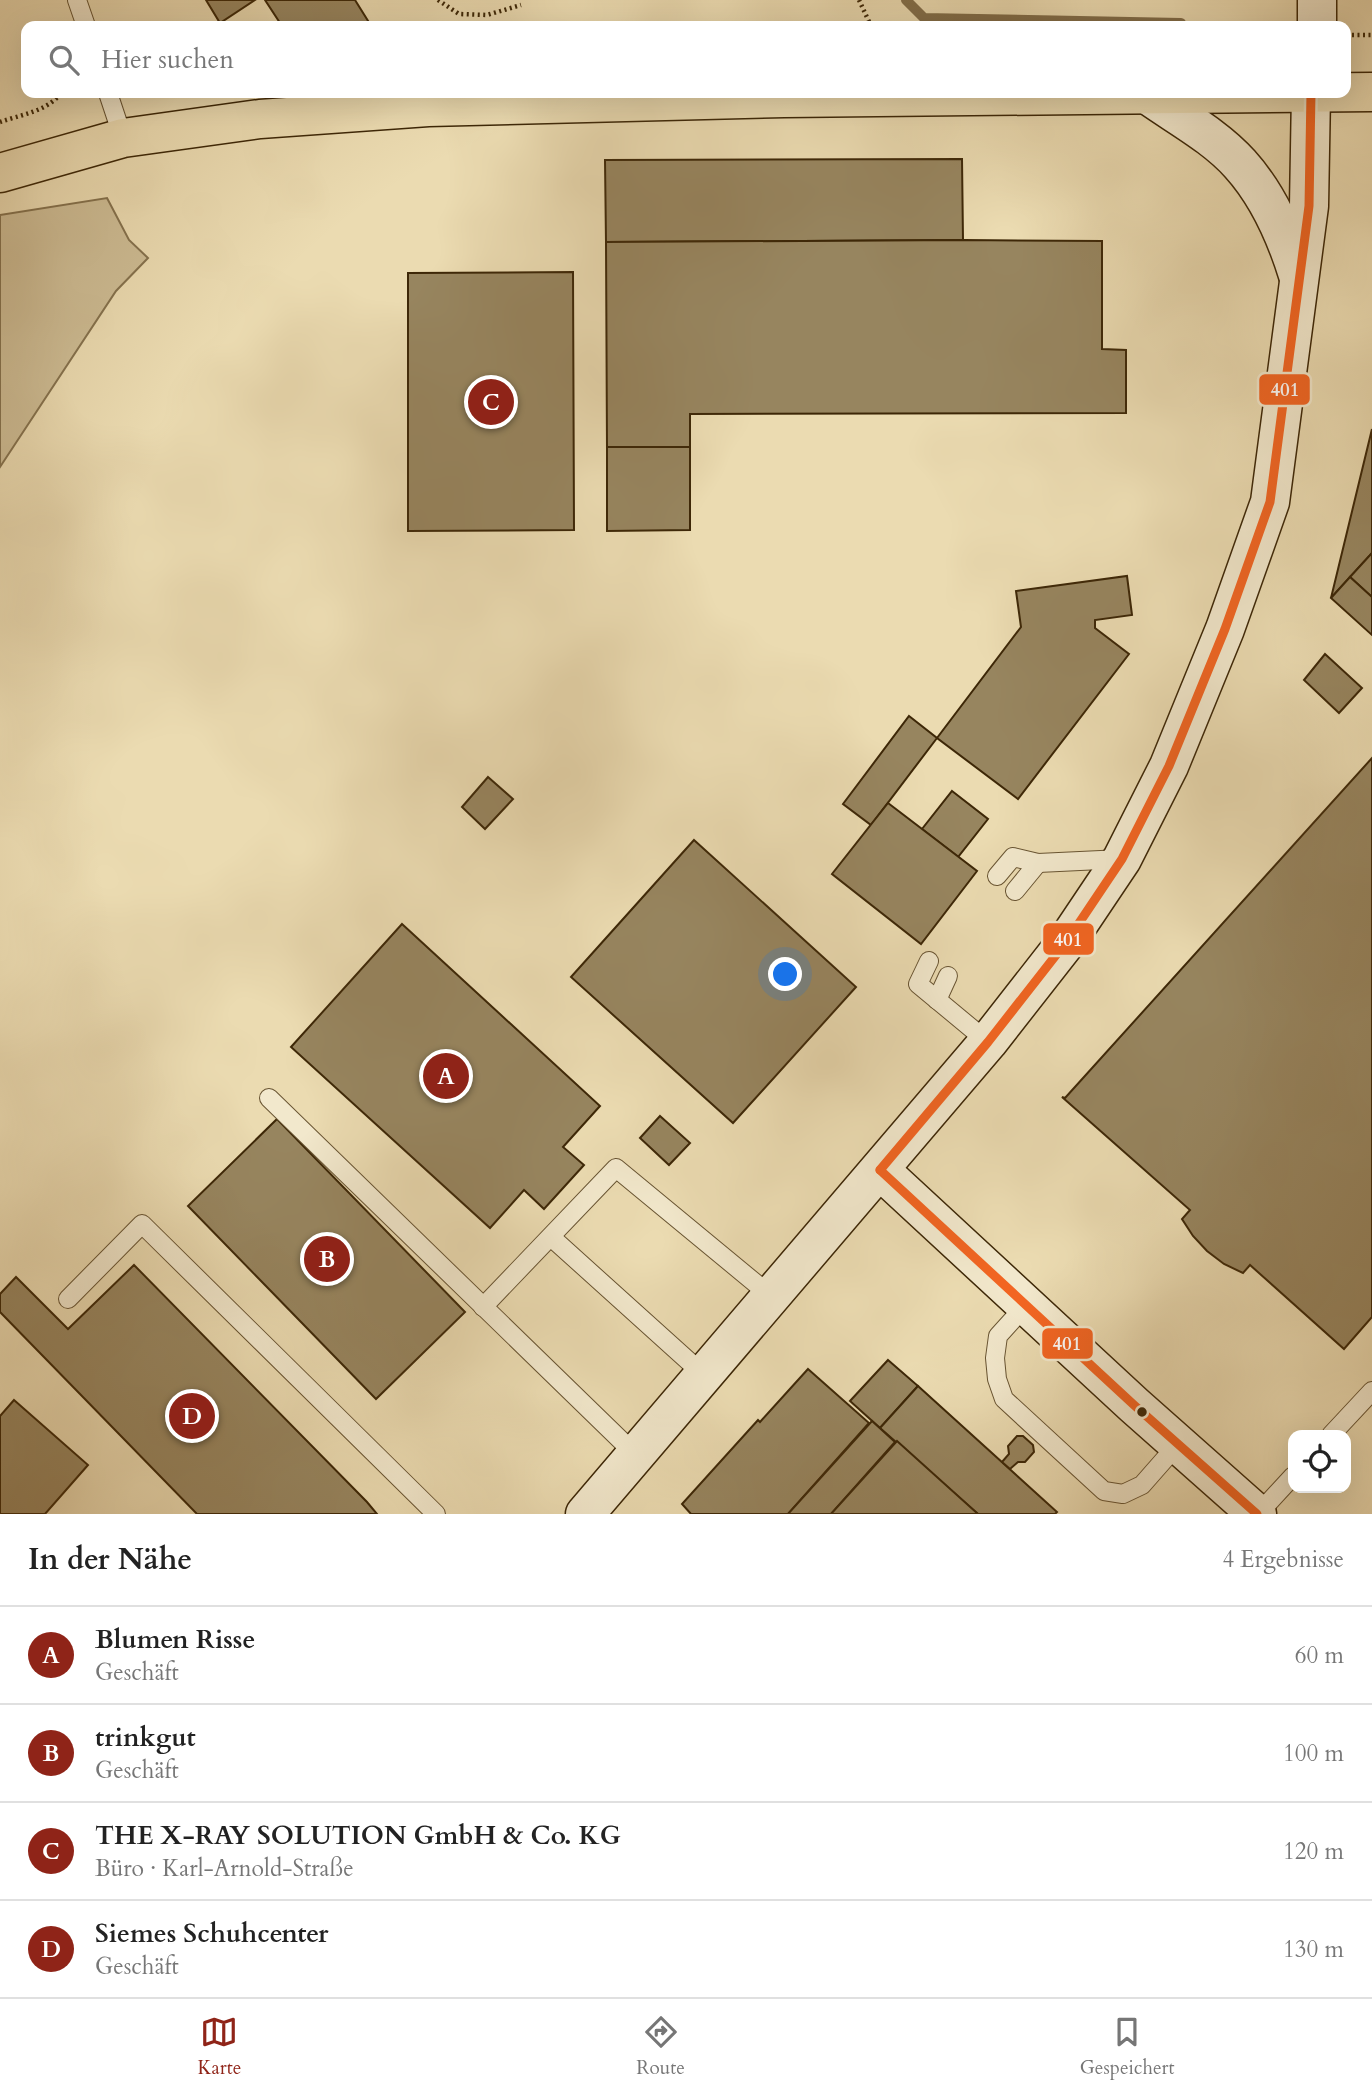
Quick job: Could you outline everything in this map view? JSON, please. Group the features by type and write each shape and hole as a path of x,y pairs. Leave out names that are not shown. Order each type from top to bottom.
{"main road":[{"path":"1351,92 1372,92"},
{"path":"0,173 123,138 260,119 428,107 784,98"}],"street":[{"path":"1317,0 1317,21"},
{"path":"1152,98 1222,147 1247,172 1279,225 1290,249 1299,281"},
{"path":"585,1514 988,1042 1067,941 1122,859 1169,766 1225,629 1269,502 1309,206 1311,98"},
{"path":"880,1170 1257,1514"}],"lane":[{"path":"77,0 84,21"},
{"path":"110,98 123,138"},
{"path":"997,876 1013,856 1038,863 1122,859"},
{"path":"1015,891 1038,863"},
{"path":"929,961 918,984 988,1042"},
{"path":"937,1000 948,976"},
{"path":"269,1098 635,1454"},
{"path":"483,1307 616,1168 771,1296"},
{"path":"68,1299 142,1224 436,1514"},
{"path":"551,1237 704,1375"},
{"path":"1026,1305 998,1336 995,1358 997,1379 1004,1399 1020,1415 1104,1490 1123,1494 1142,1485 1178,1444"},
{"path":"1336,1430 1372,1391"},
{"path":"1257,1514 1288,1481"}],"path":[{"path":"438,0 459,14 487,15 521,5"},
{"path":"859,0 869,21"},
{"path":"1351,35 1372,35"},
{"path":"0,121 36,111 56,98"}],"shaded area":[{"path":"107,198 129,240 148,258 116,291 0,467 0,215"}],"building":[{"path":"206,0 255,0 223,21 219,21"},
{"path":"265,0 355,0 368,21 279,21"},
{"path":"962,159 963,240 606,242 605,160"},
{"path":"1102,241 1102,349 1126,350 1126,413 690,414 690,447 607,447 606,242"},
{"path":"573,272 574,530 408,531 408,273"},
{"path":"1372,429 1372,553 1331,598"},
{"path":"607,447 690,447 690,530 607,531"},
{"path":"1372,553 1372,597 1350,577"},
{"path":"1127,576 1132,615 1095,620 1095,628 1129,654 1018,799 937,738 1021,627 1016,591"},
{"path":"1350,577 1372,597 1372,635 1331,598"},
{"path":"1325,654 1362,688 1339,713 1304,680"},
{"path":"909,716 937,738 871,825 843,804"},
{"path":"1372,758 1372,1317 1344,1349 1250,1265 1243,1273 1224,1264 1207,1251 1182,1219 1190,1210 1062,1097 1065,1098"},
{"path":"488,777 513,799 485,829 462,807"},
{"path":"952,791 988,819 958,857 922,829"},
{"path":"888,803 977,871 921,944 832,874"},
{"path":"694,840 856,987 733,1123 571,977"},
{"path":"402,924 600,1106 563,1147 584,1165 544,1209 524,1190 490,1228 291,1047"},
{"path":"660,1116 690,1143 669,1165 640,1138"},
{"path":"277,1119 465,1312 376,1399 188,1206"},
{"path":"134,1265 377,1514 197,1514 0,1312 0,1294 16,1277 68,1329"},
{"path":"888,1360 918,1386 880,1428 850,1401"},
{"path":"808,1369 869,1423 788,1514 691,1514 682,1504"},
{"path":"918,1386 1057,1512 978,1514 880,1428"},
{"path":"14,1400 88,1465 45,1514 0,1514 0,1416"},
{"path":"872,1421 895,1442 831,1514 788,1514"},
{"path":"1017,1436 1023,1436 1033,1445 1034,1452 1025,1462 1018,1462 1010,1469 1002,1462 1009,1454 1008,1446"},
{"path":"897,1441 978,1514 831,1514"}],"waterway":[{"path":"906,0 924,18 1078,21"}],"transit line":[{"name":"401","path":"880,1170 988,1042 1067,941 1122,859 1169,766 1225,629 1270,502 1309,206 1311,98"},
{"name":"401","path":"880,1170 1134,1405 1257,1514"}],"place":[{"name":"THE X-RAY SOLUTION GmbH & Co. KG","path":"491,402"},
{"name":"Blumen Risse","path":"446,1076"},
{"name":"trinkgut","path":"327,1259"},
{"name":"Siemes Schuhcenter","path":"192,1416"}]}
